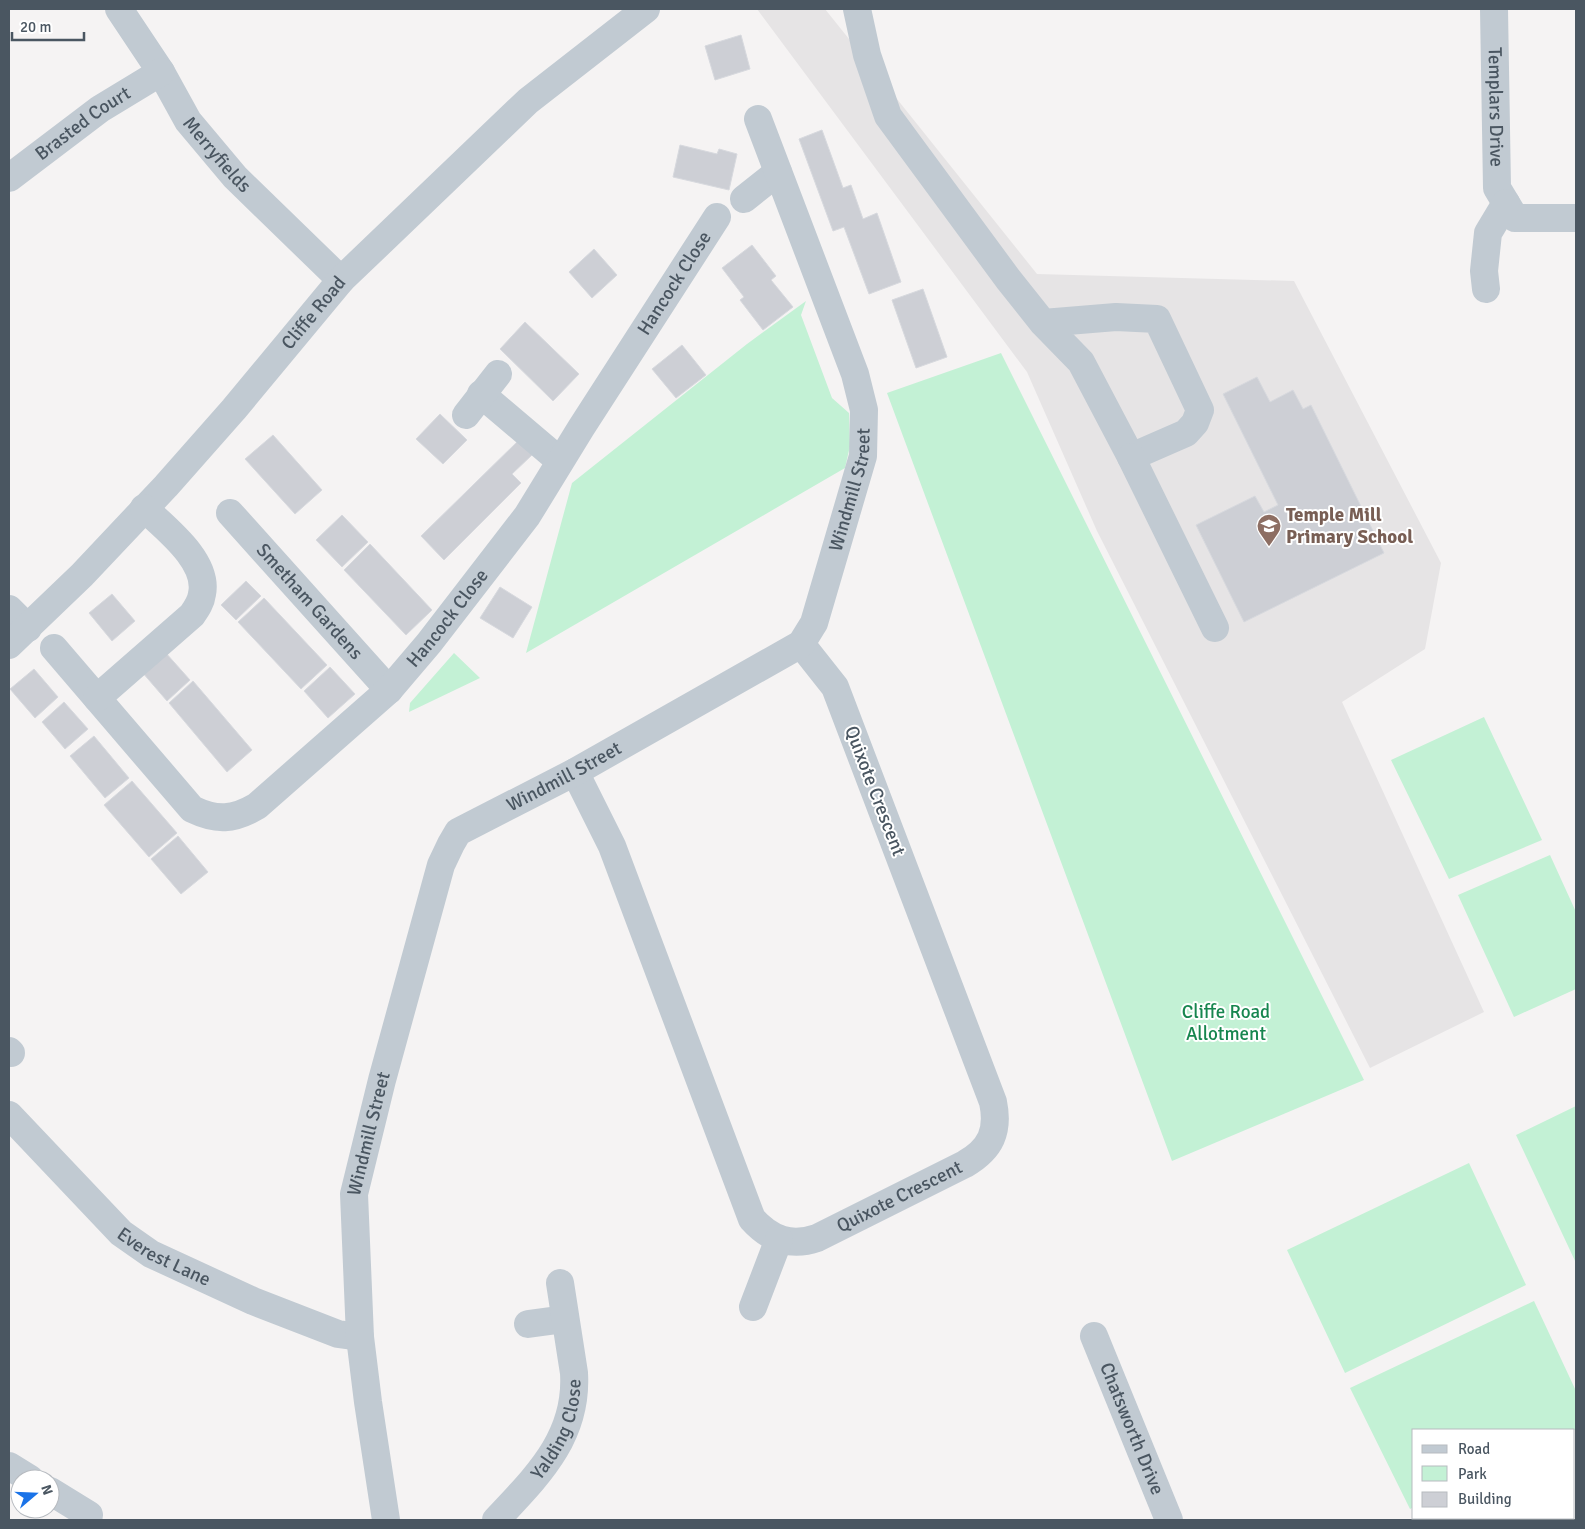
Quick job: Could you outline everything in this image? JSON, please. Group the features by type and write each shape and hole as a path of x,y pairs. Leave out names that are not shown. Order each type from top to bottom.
{"street":[{"name":"Merryfields","path":"119,9 160,72 188,121 235,177 341,280"},
{"name":"Cliffe Road","path":"18,636 82,575 166,486 234,409 341,280 528,101 646,9"},
{"path":"857,9 867,55 888,116 1008,279 1043,323 1081,362 1131,457 1215,628"},
{"name":"Templars Drive","path":"1494,9 1497,188 1515,218 1576,218"},
{"name":"Brasted Court","path":"9,178 100,109 160,72"},
{"name":"Windmill Street","path":"386,1520 360,1338 354,1194 385,1070 441,865 458,832 575,772 801,644 814,623 863,456 864,410 855,374 758,119"},
{"path":"744,199 778,172"},
{"path":"1486,289 1484,271 1488,233 1506,203"},
{"name":"Hancock Close","path":"54,648 192,809 206,816 220,818 235,816 256,806 389,690 429,643 527,516 717,217"},
{"path":"1043,323 1116,318 1157,320 1200,410 1195,423 1186,433 1131,457"},
{"path":"481,394 560,462"},
{"path":"97,698 192,615 203,593 201,573 190,554 144,508"},
{"name":"Smetham Gardens","path":"230,513 389,690"},
{"path":"9,609 18,636"},
{"name":"Quixote Crescent","path":"575,772 612,846 752,1219 769,1234 779,1239 805,1242 818,1238 965,1164 977,1157 992,1137 995,1113 988,1088 835,688 801,644"},
{"name":"Everest Lane","path":"9,1115 121,1233 152,1254 253,1301 338,1334 360,1338"},
{"path":"753,1307 779,1239"},
{"name":"Yalding Close","path":"496,1520 535,1478 552,1456 567,1424 573,1401 574,1380 560,1283"},
{"path":"528,1324 565,1319"},
{"name":"Chatsworth Drive","path":"1094,1336 1169,1520"},
{"path":"60,1497 88,1515"}],"shaded area":[{"name":"Temple Mill Primary School","path":"757,9 825,9 1037,274 1294,281 1441,563 1425,649 1342,702 1484,1012 1370,1068 1097,531 1027,372"}],"green space":[{"path":"806,301 801,315 832,398 849,413 850,446 845,468 526,653 572,483 747,344"},
{"name":"Cliffe Road Allotment","path":"1001,353 1364,1080 1172,1161 887,393"},
{"path":"454,653 480,678 409,712 410,703"},
{"path":"1484,717 1542,840 1449,879 1391,760"},
{"path":"1550,855 1576,912 1576,989 1514,1017 1458,895"},
{"path":"1576,1106 1576,1263 1516,1135"},
{"path":"1469,1163 1526,1285 1345,1373 1287,1250"},
{"path":"1534,1301 1576,1391 1576,1430 1412,1429 1412,1508 1410,1509 1350,1388"}],"building":[{"path":"741,35 750,69 715,80 705,46"},
{"path":"822,130 843,188 851,185 863,219 877,213 901,282 869,294 844,227 833,231 799,139"},
{"path":"680,145 717,154 719,149 737,154 729,190 673,177"},
{"path":"752,245 776,276 771,280 793,307 763,330 740,300 744,297 722,268"},
{"path":"594,249 617,275 592,298 569,272"},
{"path":"923,289 947,357 916,368 892,300"},
{"path":"525,322 579,374 553,401 500,349"},
{"path":"682,345 706,375 676,398 652,369"},
{"path":"1257,377 1270,402 1293,390 1303,409 1311,405 1384,553 1244,622 1196,525 1255,496 1264,512 1278,505 1223,394"},
{"path":"440,414 467,440 443,464 416,439"},
{"path":"273,435 322,490 295,514 245,459"},
{"path":"518,441 532,455 512,474 521,483 444,560 421,536"},
{"path":"342,515 368,542 342,567 316,540"},
{"path":"370,544 432,610 406,635 344,570"},
{"path":"246,581 261,596 236,620 221,605"},
{"path":"500,587 532,607 513,638 480,618"},
{"path":"112,594 135,621 112,641 89,613"},
{"path":"264,598 327,665 301,689 238,622"},
{"path":"165,652 190,680 167,701 142,672"},
{"path":"330,667 355,694 328,718 304,691"},
{"path":"34,669 58,697 35,718 10,689"},
{"path":"193,681 252,750 227,772 169,703"},
{"path":"64,702 88,729 65,749 42,722"},
{"path":"94,736 129,778 105,798 70,756"},
{"path":"132,781 177,833 149,857 104,805"},
{"path":"178,836 208,872 181,894 151,859"}],"place":[{"name":"Temple Mill Primary School","path":"1269,547"}]}
